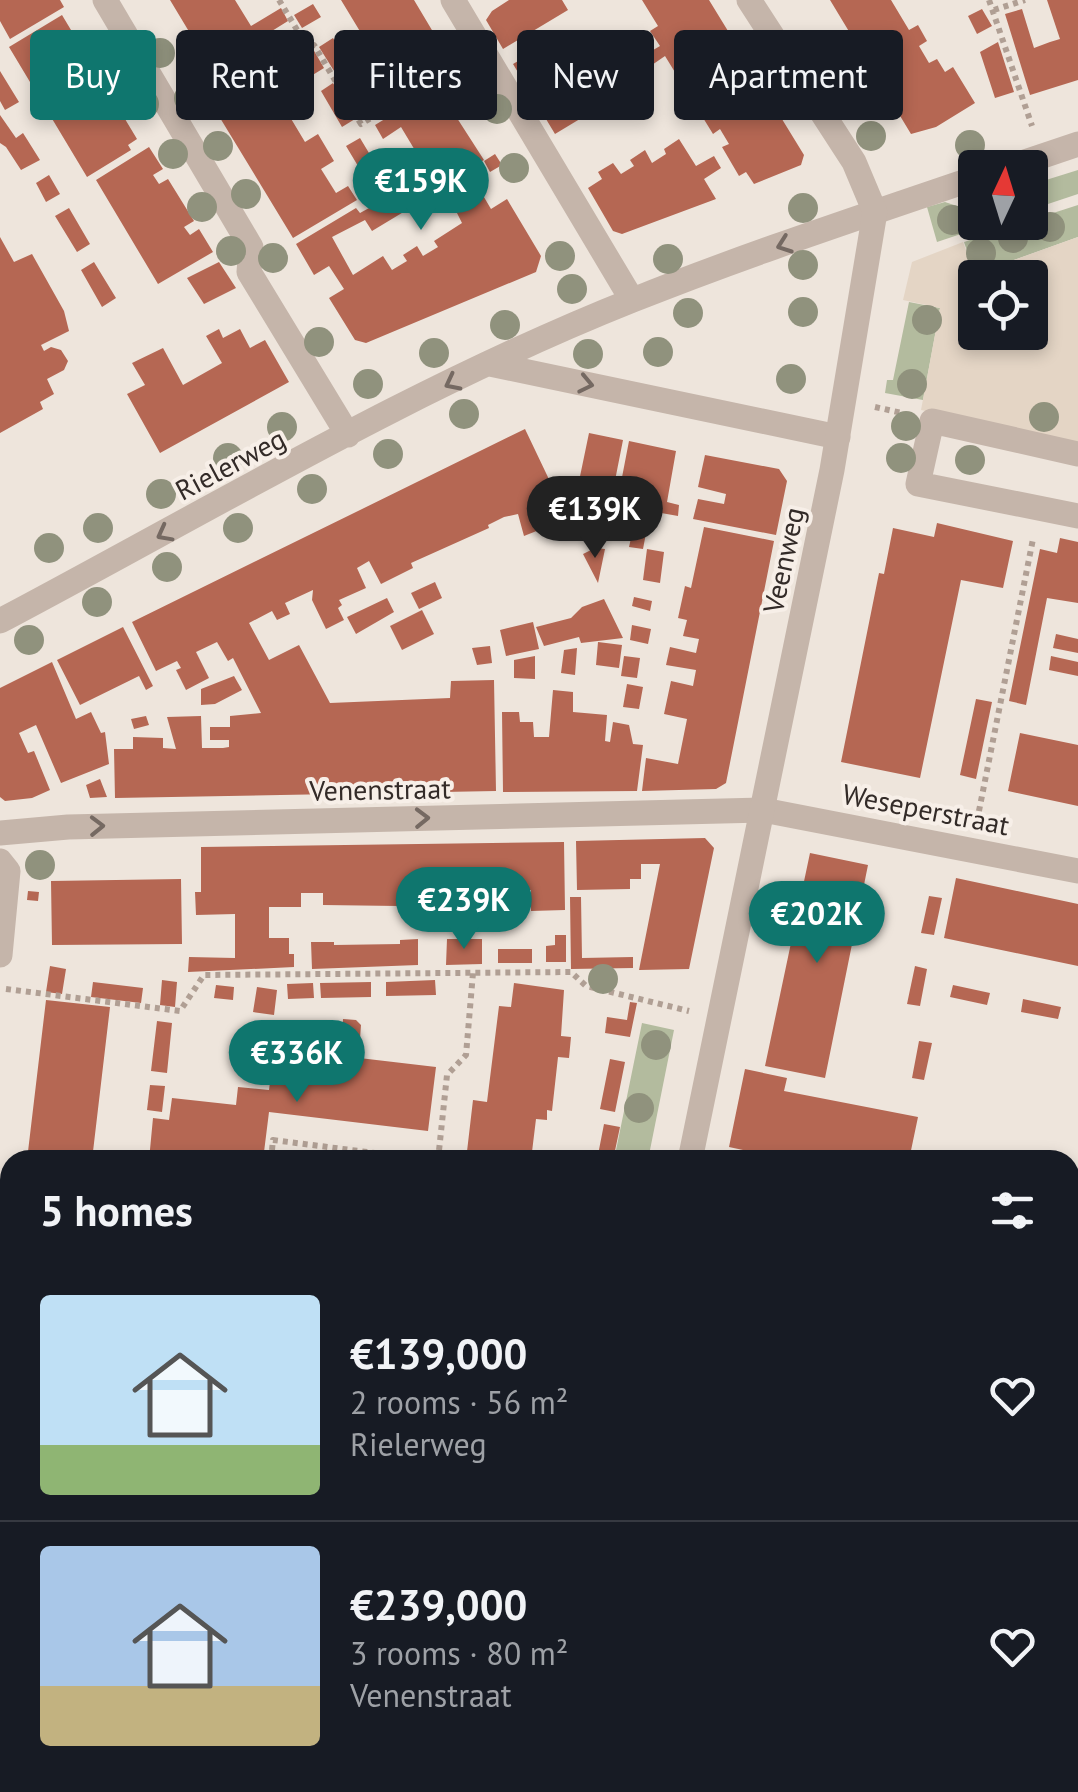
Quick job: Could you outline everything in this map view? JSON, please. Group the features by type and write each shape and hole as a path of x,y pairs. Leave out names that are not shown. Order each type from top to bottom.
{"street":[{"path":"106,0 251,247 249,272 348,436"},
{"path":"452,0 470,30"},
{"path":"749,0 854,162 875,212"},
{"path":"497,75 632,300"},
{"path":"1048,154 1078,144"},
{"name":"Rielerweg","path":"0,621 490,364 632,300 958,184"},
{"name":"Veenweg","path":"692,1150 838,437 875,212"},
{"path":"490,364 838,437"},
{"path":"1078,454 932,421 918,484 1078,516"},
{"name":"Venenstraat","path":"0,833 68,827 763,810"},
{"name":"Weseperstraat","path":"763,810 1078,870"},
{"path":"0,861 8,871 0,954"}],"path":[{"path":"279,0 297,30"},
{"path":"989,0 1040,150"},
{"path":"994,10 1025,0"},
{"path":"314,44 334,79"},
{"path":"178,126 188,120"},
{"path":"845,399 932,421"},
{"path":"972,848 1038,508"},
{"path":"0,988 180,1012 204,975 571,972 586,986 719,1019"},
{"path":"439,1150 446,1075 466,1056 473,973"},
{"path":"272,1150 273,1140 351,1150"}],"green space":[{"path":"1078,170 1078,194 1048,204 1048,179"},
{"path":"945,202 958,206 958,235 937,242 927,207"},
{"path":"1078,205 1078,237 1014,260 970,260 964,242 970,240 1048,240 1048,215"},
{"path":"909,302 940,308 923,400 885,393 887,380 893,380"},
{"path":"642,1023 674,1030 650,1150 616,1150"}],"shaded area":[{"path":"1078,237 1078,442 921,410 940,308 903,300 912,262 963,242 970,260 958,260 958,350 1048,350 1048,260 1014,260"}],"building":[{"path":"0,0 60,0 64,7 10,39 0,21"},
{"path":"170,0 235,0 251,26 281,8 288,21 274,30 188,30"},
{"path":"341,0 414,0 432,30 359,30"},
{"path":"509,0 562,0 568,10 535,30 517,30 517,41 503,49 497,30 492,30 486,20"},
{"path":"642,0 709,0 727,30 674,30 674,71 665,56 654,64 654,50 660,46 652,30 658,26"},
{"path":"830,0 891,0 909,30 918,25 927,41 919,46 929,63 937,59 945,72 953,67 975,103 936,127 911,134 903,120 903,30 848,30"},
{"path":"1047,0 1078,0 1078,80 1030,95 1005,14 1022,9 1034,48 1060,39"},
{"path":"313,4 321,17 302,28 294,15"},
{"path":"982,9 992,26 977,34 968,16"},
{"path":"62,15 71,30 37,30"},
{"path":"30,34 30,82 9,47"},
{"path":"333,38 334,71 319,47"},
{"path":"998,42 1014,92 995,98 980,52"},
{"path":"314,51 324,68 314,74"},
{"path":"0,71 19,102 5,110 0,101"},
{"path":"334,85 334,113 321,91"},
{"path":"0,115 16,138 23,133 40,160 21,170 0,143"},
{"path":"53,120 126,120 137,139 128,145 131,150 87,177"},
{"path":"221,120 292,120 305,142 318,134 334,161 321,169 336,193 348,186 357,200 293,238"},
{"path":"383,120 458,120 484,160 468,170 491,209 507,199 541,256 536,272 366,343 355,340 329,298 344,289 329,266 314,275 296,244 356,208 360,213 380,202 376,196 393,185 384,170 416,152 401,127 383,139 375,125","holes":["445,164 469,204 456,211 462,223 434,241 438,247 423,256 417,246 403,255 407,261 392,270 383,256 353,275 332,237 365,220 372,231 430,196 420,179"]},
{"path":"547,120 578,120 555,134"},
{"path":"704,120 783,120 804,155 801,165 754,184 746,172 739,176 722,147 729,144 720,129 713,134"},
{"path":"360,138 381,173 367,181 346,146"},
{"path":"679,139 696,166 714,156 721,168 704,179 716,199 622,234 613,231 588,188 602,179 598,172 613,163 621,174 634,166 630,160 645,150 652,163"},
{"path":"149,147 163,169 153,175 159,184 168,179 194,221 184,227 190,235 199,229 213,252 158,284 96,180"},
{"path":"495,154 502,165 490,172 484,161"},
{"path":"49,175 60,194 46,202 36,183"},
{"path":"69,208 90,244 77,252 55,216"},
{"path":"0,237 14,262 32,254 64,311 69,331 41,345 44,351 51,347 61,350 68,361 64,370 47,379 54,394 40,402 43,409 0,433"},
{"path":"94,262 116,298 102,307 81,270"},
{"path":"219,262 236,288 204,304 187,278"},
{"path":"219,329 223,338 240,329 250,348 265,340 289,382 160,453 127,394 145,385 132,363 163,348 183,385 222,363 206,336"},
{"path":"525,429 556,494 529,509 539,530 524,536 518,514 504,517 488,525 489,528 411,563 413,568 381,584 369,561 357,568 366,588 339,600 344,620 326,629 312,600 313,590 285,603 290,614 277,620 272,611 249,623 269,660 299,645 330,703 450,698 451,681 494,680 496,791 115,798 114,749 133,749 133,737 163,738 163,748 176,749 167,717 201,716 202,748 223,748 229,747 229,740 210,740 210,727 230,727 230,716 261,713 233,658 228,661 217,642 196,652 209,678 186,690 176,670 181,668 177,661 156,671 132,622"},
{"path":"589,433 623,440 607,521 573,515 576,501 568,500 571,485 578,486"},
{"path":"629,441 676,451 667,502 679,505 678,516 650,511 652,501 634,498 630,520 623,519 622,525 613,524"},
{"path":"705,455 779,469 787,481 776,535 693,519 698,499 724,504 726,494 698,487"},
{"path":"937,523 1013,541 1003,588 961,580 920,778 841,762 879,573 884,574 893,528 934,537"},
{"path":"634,525 647,528 643,549 629,547"},
{"path":"704,527 774,541 726,783 716,789 642,791 646,758 678,764 687,719 664,714 671,681 693,686 696,670 666,665 670,647 696,653 699,639 683,636 687,620 678,618 685,586 691,588"},
{"path":"1060,538 1078,542 1078,603 1047,598 1026,705 1009,701 1040,549 1057,553"},
{"path":"595,548 605,549 598,583 583,554"},
{"path":"647,549 664,552 660,583 643,580"},
{"path":"435,582 442,598 419,609 411,593"},
{"path":"634,597 652,601 650,611 632,606"},
{"path":"387,598 394,612 356,634 347,617"},
{"path":"604,599 623,638 581,643 579,637 544,646 536,627 571,618 582,607"},
{"path":"422,610 434,634 402,650 390,626"},
{"path":"533,622 539,649 506,656 500,630"},
{"path":"632,625 651,629 648,644 630,640"},
{"path":"123,627 153,686 146,690 139,676 80,705 57,660"},
{"path":"1056,634 1078,639 1078,653 1053,648"},
{"path":"598,642 622,645 619,668 596,665"},
{"path":"490,646 492,663 477,665 472,648"},
{"path":"577,648 575,675 561,673 564,650"},
{"path":"535,656 535,679 514,678 514,660"},
{"path":"624,656 640,658 637,678 621,676"},
{"path":"1051,656 1078,662 1078,676 1049,670"},
{"path":"52,662 76,719 91,712 101,733 105,732 109,764 61,783 36,725 19,733 28,753 34,751 50,790 32,798 5,801 0,797 0,688"},
{"path":"234,676 242,690 215,704 201,705 201,689"},
{"path":"627,684 643,687 639,709 623,707"},
{"path":"553,690 573,692 573,712 607,715 605,741 610,742 613,722 629,725 633,744 643,745 637,791 503,792 502,712 519,712 520,722 533,722 534,737 549,737"},
{"path":"976,699 992,702 976,779 960,775"},
{"path":"146,716 149,725 134,729 131,719"},
{"path":"1020,733 1078,745 1078,806 1008,791"},
{"path":"100,779 107,797 90,798 86,785"},
{"path":"705,838 714,848 689,969 639,970 660,864 641,864 641,879 630,879 630,889 577,890 576,841"},
{"path":"564,842 565,910 531,911 531,890 480,891 480,911 449,912 449,891 414,891 415,912 399,913 398,906 323,905 323,893 301,893 301,907 269,907 269,938 289,938 294,967 188,972 189,957 235,958 235,914 196,915 195,892 201,892 201,847"},
{"path":"810,853 868,865 825,1078 765,1066"},
{"path":"956,878 1078,904 1078,966 944,938"},
{"path":"181,879 182,944 52,945 51,881"},
{"path":"28,891 39,892 38,901 27,900"},
{"path":"929,896 942,898 934,935 921,933"},
{"path":"570,897 581,897 582,958 633,957 633,968 571,969"},
{"path":"555,935 566,935 566,962 546,962 546,946 555,945"},
{"path":"418,939 418,965 312,969 311,942 400,944 400,940"},
{"path":"447,939 482,939 482,964 446,965"},
{"path":"498,949 532,949 532,963 498,963"},
{"path":"50,966 66,969 62,994 46,992"},
{"path":"915,966 927,969 920,1006 907,1004"},
{"path":"162,980 177,982 175,1007 160,1005"},
{"path":"435,980 436,995 386,996 386,982"},
{"path":"93,982 143,988 141,1003 91,997"},
{"path":"371,982 371,997 321,998 320,983"},
{"path":"313,983 314,998 288,999 287,984"},
{"path":"514,983 564,990 561,1036 571,1037 569,1058 558,1057 552,1111 547,1110 547,1120 536,1119 532,1150 467,1150 473,1100 487,1102 499,1006 511,1007"},
{"path":"216,985 234,987 233,1000 214,998"},
{"path":"953,985 990,993 987,1005 950,997"},
{"path":"257,987 277,990 274,1015 253,1012"},
{"path":"1023,999 1061,1007 1058,1019 1021,1012"},
{"path":"46,1000 110,1007 93,1150 28,1150"},
{"path":"630,1002 637,1003 630,1037 605,1033 607,1017 627,1020"},
{"path":"343,1019 356,1020 361,1025 360,1039 342,1038"},
{"path":"157,1021 172,1023 167,1073 151,1071"},
{"path":"919,1041 932,1043 924,1080 912,1078"},
{"path":"274,1048 436,1067 428,1131 269,1112 264,1150 150,1150 153,1118 169,1120 172,1098 236,1105 238,1087 269,1090"},
{"path":"610,1059 625,1062 615,1112 600,1109"},
{"path":"745,1069 787,1078 784,1091 918,1117 911,1150 729,1147"},
{"path":"150,1085 165,1086 162,1112 147,1110"},
{"path":"604,1124 620,1127 615,1150 599,1150"}]}
